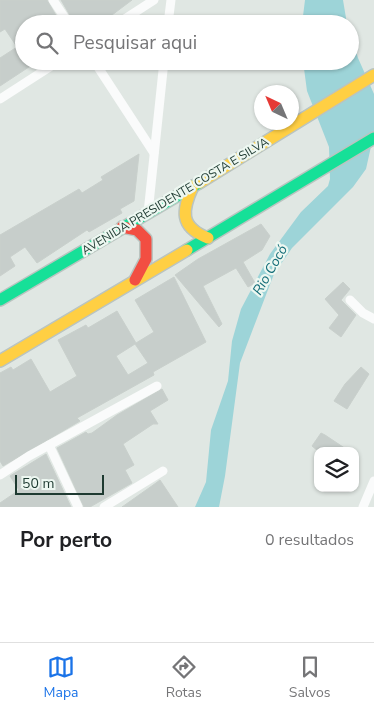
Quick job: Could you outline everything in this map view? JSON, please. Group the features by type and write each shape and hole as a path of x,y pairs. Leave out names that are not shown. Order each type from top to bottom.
{"main road":[{"name":"AVENIDA PRESIDENTE COSTA E SILVA","path":"0,300 193,186 374,75"},
{"path":"0,361 374,138"},
{"path":"193,186 185,204 185,218 194,233 208,238"},
{"path":"122,227 140,233 147,245 146,259 135,280"}],"street":[{"path":"53,0 63,15"},
{"path":"131,15 154,0"},
{"path":"169,15 171,0"},
{"path":"0,99 45,70"},
{"path":"100,70 154,153"},
{"path":"148,213 163,70"},
{"path":"350,300 363,313 374,319"},
{"path":"0,475 49,445 157,386"},
{"path":"49,445 78,507"},
{"path":"104,507 163,472"},
{"path":"363,507 374,481"}],"water":[{"path":"305,0 343,0 346,15 303,15"},
{"name":"Rio Cocó","path":"359,60 374,94 374,133 366,169 353,187 292,248 274,274 240,363 219,507 195,507 206,482 211,430 228,381 232,341 241,309 270,254 301,212 328,186 330,179 329,147 307,91 304,70 359,70"}],"building":[{"path":"0,0 47,0 56,15 15,15 15,44 5,29 0,32"},
{"path":"61,0 132,0 112,15 70,15"},
{"path":"15,48 15,70 24,70 0,86 0,58"},
{"path":"139,154 134,201 120,209 122,213 89,232 87,230 37,263 25,247 10,257 15,266 0,276 0,235 79,189 82,193 103,180 101,177"},
{"path":"261,224 270,236 262,250 243,262 255,283 248,287 236,268 203,286 222,324 219,327 175,275 198,259"},
{"path":"174,277 206,342 153,372 154,375 77,418 80,421 3,466 0,461 0,373 11,367 13,370 31,359 50,392 77,376 58,340 86,325 88,328 117,311 136,343 154,332 135,300","holes":["135,344 148,363 128,375 116,356"]},
{"path":"343,282 350,289 341,300 356,315 341,337 329,328 339,315 325,299"},
{"path":"361,367 369,374 347,409 334,401 345,384"},
{"path":"162,389 168,400 150,411 158,424 153,424 123,444 134,465 125,470 132,483 90,507 84,507 57,448 86,432 88,434 92,433 117,415"},
{"path":"321,433 343,447 314,448 312,446"},
{"path":"46,454 71,507 0,507 0,503 19,490 10,476"},
{"path":"160,480 178,507 122,507 156,483"}],"traffic: fast":[{"path":"187,250 374,138"},
{"path":"0,300 199,183"}],"traffic: slow":[{"path":"199,183 374,75"},
{"path":"193,186 185,210 186,217 192,229 208,238"},
{"path":"0,361 187,250"}],"traffic: jam":[{"path":"122,227 137,230 146,239 146,259 135,280"}]}
